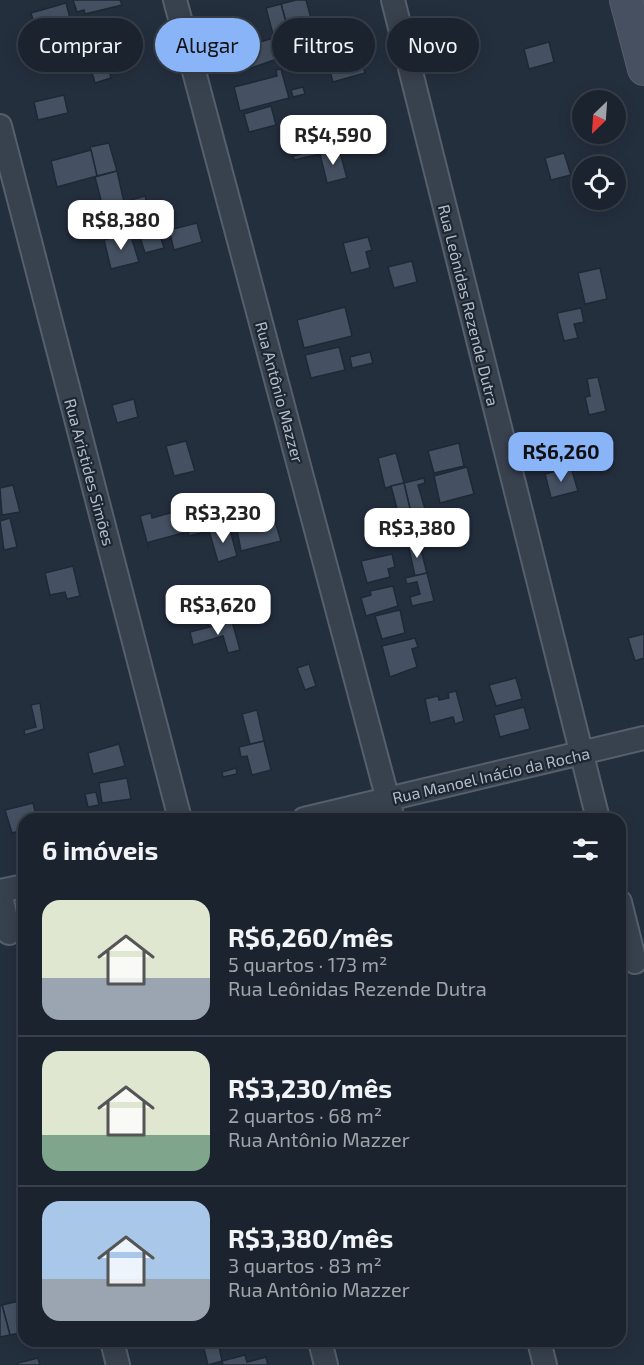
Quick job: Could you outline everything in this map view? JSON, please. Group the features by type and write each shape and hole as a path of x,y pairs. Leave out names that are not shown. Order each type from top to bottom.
{"street":[{"name":"Rua Antônio Mazzer","path":"175,0 391,809"},
{"name":"Rua Leônidas Rezende Dutra","path":"393,0 597,813"},
{"path":"626,0 644,69"},
{"name":"Rua Aristides Simões","path":"0,126 178,813"},
{"name":"Rua Manoel Inácio da Rocha","path":"356,813 391,809 644,738"},
{"path":"9,933 0,891 18,887"},
{"path":"626,926 635,962"},
{"path":"114,1347 118,1365"},
{"path":"322,1347 326,1365"},
{"path":"540,1347 545,1365"}],"building":[{"path":"73,0 120,0 122,5 85,14 84,10 77,12"},
{"path":"306,0 311,18 285,18 281,4"},
{"path":"66,3 70,18 32,18 31,13"},
{"path":"281,4 285,18 272,18 272,30 266,8"},
{"path":"272,38 272,61 260,65 260,42"},
{"path":"549,42 554,62 529,69 524,49"},
{"path":"92,72 110,72 111,78 95,83"},
{"path":"276,72 282,72 289,98 240,111 234,87 277,76"},
{"path":"330,72 365,72 365,73 333,82"},
{"path":"303,87 305,94 293,97 291,90"},
{"path":"64,95 68,113 38,120 34,102"},
{"path":"271,106 276,125 249,132 244,114"},
{"path":"312,122 320,154 294,160 293,156 301,154 294,127"},
{"path":"109,143 117,171 97,176 90,147"},
{"path":"339,149 347,178 327,183 320,154"},
{"path":"91,150 97,176 57,187 51,161"},
{"path":"564,153 571,175 551,180 545,158"},
{"path":"117,171 124,202 103,208 95,177"},
{"path":"145,196 153,226 132,232 129,221 134,220 130,206 126,208 124,202"},
{"path":"197,223 202,242 174,250 169,230"},
{"path":"158,228 164,248 145,253 139,234"},
{"path":"130,233 139,262 111,269 104,240"},
{"path":"368,237 372,250 366,252 370,268 351,273 343,243"},
{"path":"412,261 417,282 394,288 388,267"},
{"path":"600,268 607,299 585,304 578,273"},
{"path":"345,307 352,336 304,348 297,320"},
{"path":"581,308 584,322 574,324 578,338 564,341 557,313"},
{"path":"339,347 345,370 311,378 305,355"},
{"path":"370,352 373,363 352,368 350,357"},
{"path":"598,377 606,411 589,415 585,397 590,396 587,379"},
{"path":"134,399 138,417 117,423 112,405"},
{"path":"186,441 195,471 174,476 166,446"},
{"path":"459,443 464,466 434,473 428,451"},
{"path":"396,453 404,483 385,488 378,458"},
{"path":"467,467 474,494 440,503 434,476"},
{"path":"571,467 578,491 551,498 545,474"},
{"path":"424,478 425,483 418,485 425,509 411,513 404,483"},
{"path":"404,483 411,513 399,516 391,486"},
{"path":"13,485 20,512 2,515 0,488"},
{"path":"253,496 255,519 231,526 231,513 226,514 223,504"},
{"path":"200,501 209,531 189,536 181,505"},
{"path":"177,511 183,533 149,542 148,546 140,516 151,513 152,518"},
{"path":"273,514 281,541 241,551 236,525"},
{"path":"10,518 17,547 4,550 0,521"},
{"path":"229,526 237,556 218,562 209,531"},
{"path":"419,542 427,573 415,576 408,545"},
{"path":"392,554 395,567 388,569 390,577 367,583 361,561"},
{"path":"73,566 80,596 67,599 65,592 50,595 45,573"},
{"path":"427,573 434,601 412,606 410,597 420,594 417,582 407,584 405,578"},
{"path":"393,586 398,606 366,616 361,598 371,595 370,591"},
{"path":"224,591 232,621 209,627 202,603 195,605 196,608 181,612 179,602"},
{"path":"400,610 405,633 382,639 375,616"},
{"path":"232,621 240,650 228,653 223,636 193,645 190,632"},
{"path":"644,634 644,658 635,661 628,638"},
{"path":"415,638 418,647 412,649 417,667 390,677 382,646"},
{"path":"309,664 316,686 305,690 297,668"},
{"path":"516,678 522,699 496,706 489,685"},
{"path":"456,691 464,721 455,724 453,717 430,723 425,699 438,696 439,700 449,698 448,693"},
{"path":"40,703 44,729 25,735 24,730 36,727 31,705"},
{"path":"524,707 530,729 500,737 494,715"},
{"path":"257,710 264,741 250,744 242,714"},
{"path":"264,741 271,770 252,775 247,756 241,757 239,747"},
{"path":"119,744 125,766 93,774 88,753"},
{"path":"236,768 237,774 223,777 222,772"},
{"path":"127,778 131,799 102,803 99,783"},
{"path":"96,792 99,805 88,807 85,794"},
{"path":"33,803 36,813 18,813 18,832 12,833 5,810"},
{"path":"18,1301 18,1333 10,1335 2,1305"},
{"path":"2,1305 10,1335 0,1337 0,1306"},
{"path":"204,1347 219,1347 222,1361 208,1365"},
{"path":"245,1355 247,1362 266,1357 268,1365 223,1365 222,1361"},
{"path":"38,1358 40,1365 18,1365 18,1363"}]}
